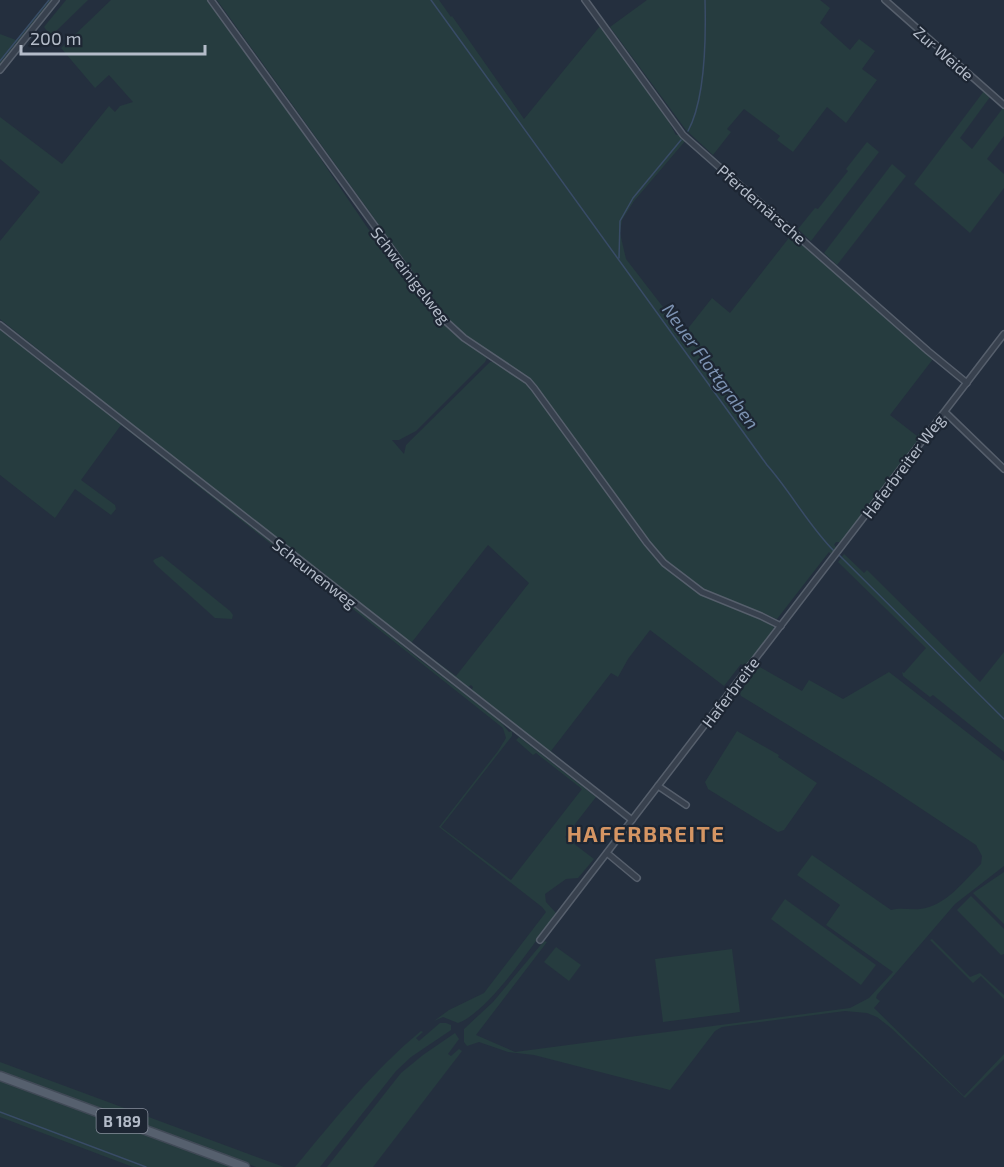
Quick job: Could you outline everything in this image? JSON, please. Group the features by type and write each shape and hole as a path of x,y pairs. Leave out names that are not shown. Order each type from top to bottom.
{"main road":[{"name":"B 189","path":"0,1076 245,1167"}],"street":[{"path":"0,70 56,0"},
{"name":"Schweinigelweg","path":"211,0 440,316 464,338 528,381 658,557 702,592 781,626"},
{"name":"Pferdemärsche","path":"585,0 683,135 967,382"},
{"name":"Zur Weide","path":"885,0 1004,105"},
{"name":"Scheunenweg","path":"0,325 632,820"},
{"name":"Haferbreiter Weg","path":"803,598 1004,334"},
{"path":"945,412 1004,469"},
{"name":"Haferbreite","path":"540,940 803,598"},
{"path":"658,786 686,805"},
{"path":"607,853 637,878"}],"green space":[{"path":"48,0 53,0 0,65 0,34 16,40"},
{"path":"66,0 88,0 51,36 44,27"},
{"path":"111,0 207,0 299,127 369,230 444,324 455,335 487,358 416,431 399,440 392,440 404,454 406,445 411,440 490,362 496,362 527,383 658,561 701,594 771,624 774,628 773,632 749,664 745,666 741,664 724,686 650,630 628,659 618,677 611,673 551,751 556,755 554,757 471,692 473,687 471,685 467,688 417,650 417,647 456,676 529,583 488,545 412,642 414,646 323,577 325,574 316,567 312,568 0,319 0,241 40,192 0,159 0,117 62,164 109,106 115,112 120,106 133,102 109,75 95,88 61,48"},
{"path":"217,0 439,0 524,119 600,26 665,115 676,135 686,140 634,201 622,220 620,233 626,259 682,336 712,298 730,313 792,234 933,359 890,415 917,436 925,427 927,432 841,542 836,542 834,545 837,548 831,554 829,552 777,619 699,588 662,559 538,389 461,333 441,311"},
{"path":"647,0 820,0 830,8 820,23 850,50 859,39 875,51 862,69 877,80 846,123 827,107 793,152 777,140 780,136 744,109 727,129 731,132 713,155 686,130 610,27"},
{"path":"984,91 990,97 960,138 972,149 1004,109 1004,136 987,159 1004,174 1004,188 970,233 914,184"},
{"path":"867,142 879,152 811,241 798,229 815,208 818,209"},
{"path":"892,164 906,176 837,265 824,253"},
{"path":"0,329 250,524 289,558 317,576 419,659 499,720 509,732 512,731 512,736 441,827 511,880 582,789 536,753 533,755 516,740 519,737 596,797 565,837 594,859 578,878 566,879 545,894 546,902 556,913 553,918 496,992 470,1016 458,1023 443,1017 434,1021 449,1010 484,993 546,912 439,827 498,751 506,738 503,728 121,425 81,480 115,505 116,509 111,515 75,489 55,518 0,475"},
{"path":"844,554 864,573 867,570 980,682 1004,652 1004,752 933,695 930,697 903,676 902,672 904,673 926,648 838,562"},
{"path":"162,556 230,611 233,615 232,619 215,618 156,565 153,561"},
{"path":"758,666 802,691 809,680 843,699 889,672 1004,761 1004,866 955,904 877,995 876,998 880,1001 874,1008 964,1096 1004,1054 1004,1059 965,1098 891,1028 877,1017 867,1013 845,1011 722,1027 715,1031 670,1090 534,1055 508,1052 479,1042 467,1046 464,1042 464,1029 493,1002 544,941 547,942 476,1035 515,1052 850,1008 869,998 893,972 826,925 840,905 797,875 812,855 891,910 920,909 938,903 954,892 981,864 982,856 976,845 878,780 741,696 740,693"},
{"path":"737,731 779,755 778,757 817,783 784,830 778,832 708,789 705,782"},
{"path":"1004,872 1004,924 973,893"},
{"path":"971,896 1004,929 1004,954 1001,955 957,910"},
{"path":"785,899 876,965 861,985 771,919"},
{"path":"932,939 970,977 980,973 1004,995 1004,999 981,976 973,983 930,940"},
{"path":"556,947 581,965 569,981 544,962"},
{"path":"732,949 740,1012 663,1022 655,959"},
{"path":"440,1023 451,1025 451,1030 411,1057 396,1071 320,1167 295,1167 387,1062 421,1031 423,1032 416,1038 419,1041"},
{"path":"455,1033 459,1039 448,1054 451,1056 459,1049 462,1051 373,1167 327,1167 401,1073"},
{"path":"0,1062 284,1167 256,1167 0,1072"},
{"path":"0,1080 234,1167 133,1167 0,1117"}],"waterway":[{"path":"0,61 49,0"},
{"name":"Neuer Flottgraben","path":"431,0 767,465 834,551"},
{"path":"688,131 702,85 705,0"},
{"path":"619,258 620,221 633,198 681,140"},
{"name":"Neuer Flottgraben","path":"838,554 1004,719"},
{"path":"0,1112 146,1167"}],"district":[{"name":"HAFERBREITE","path":"646,833"}]}
